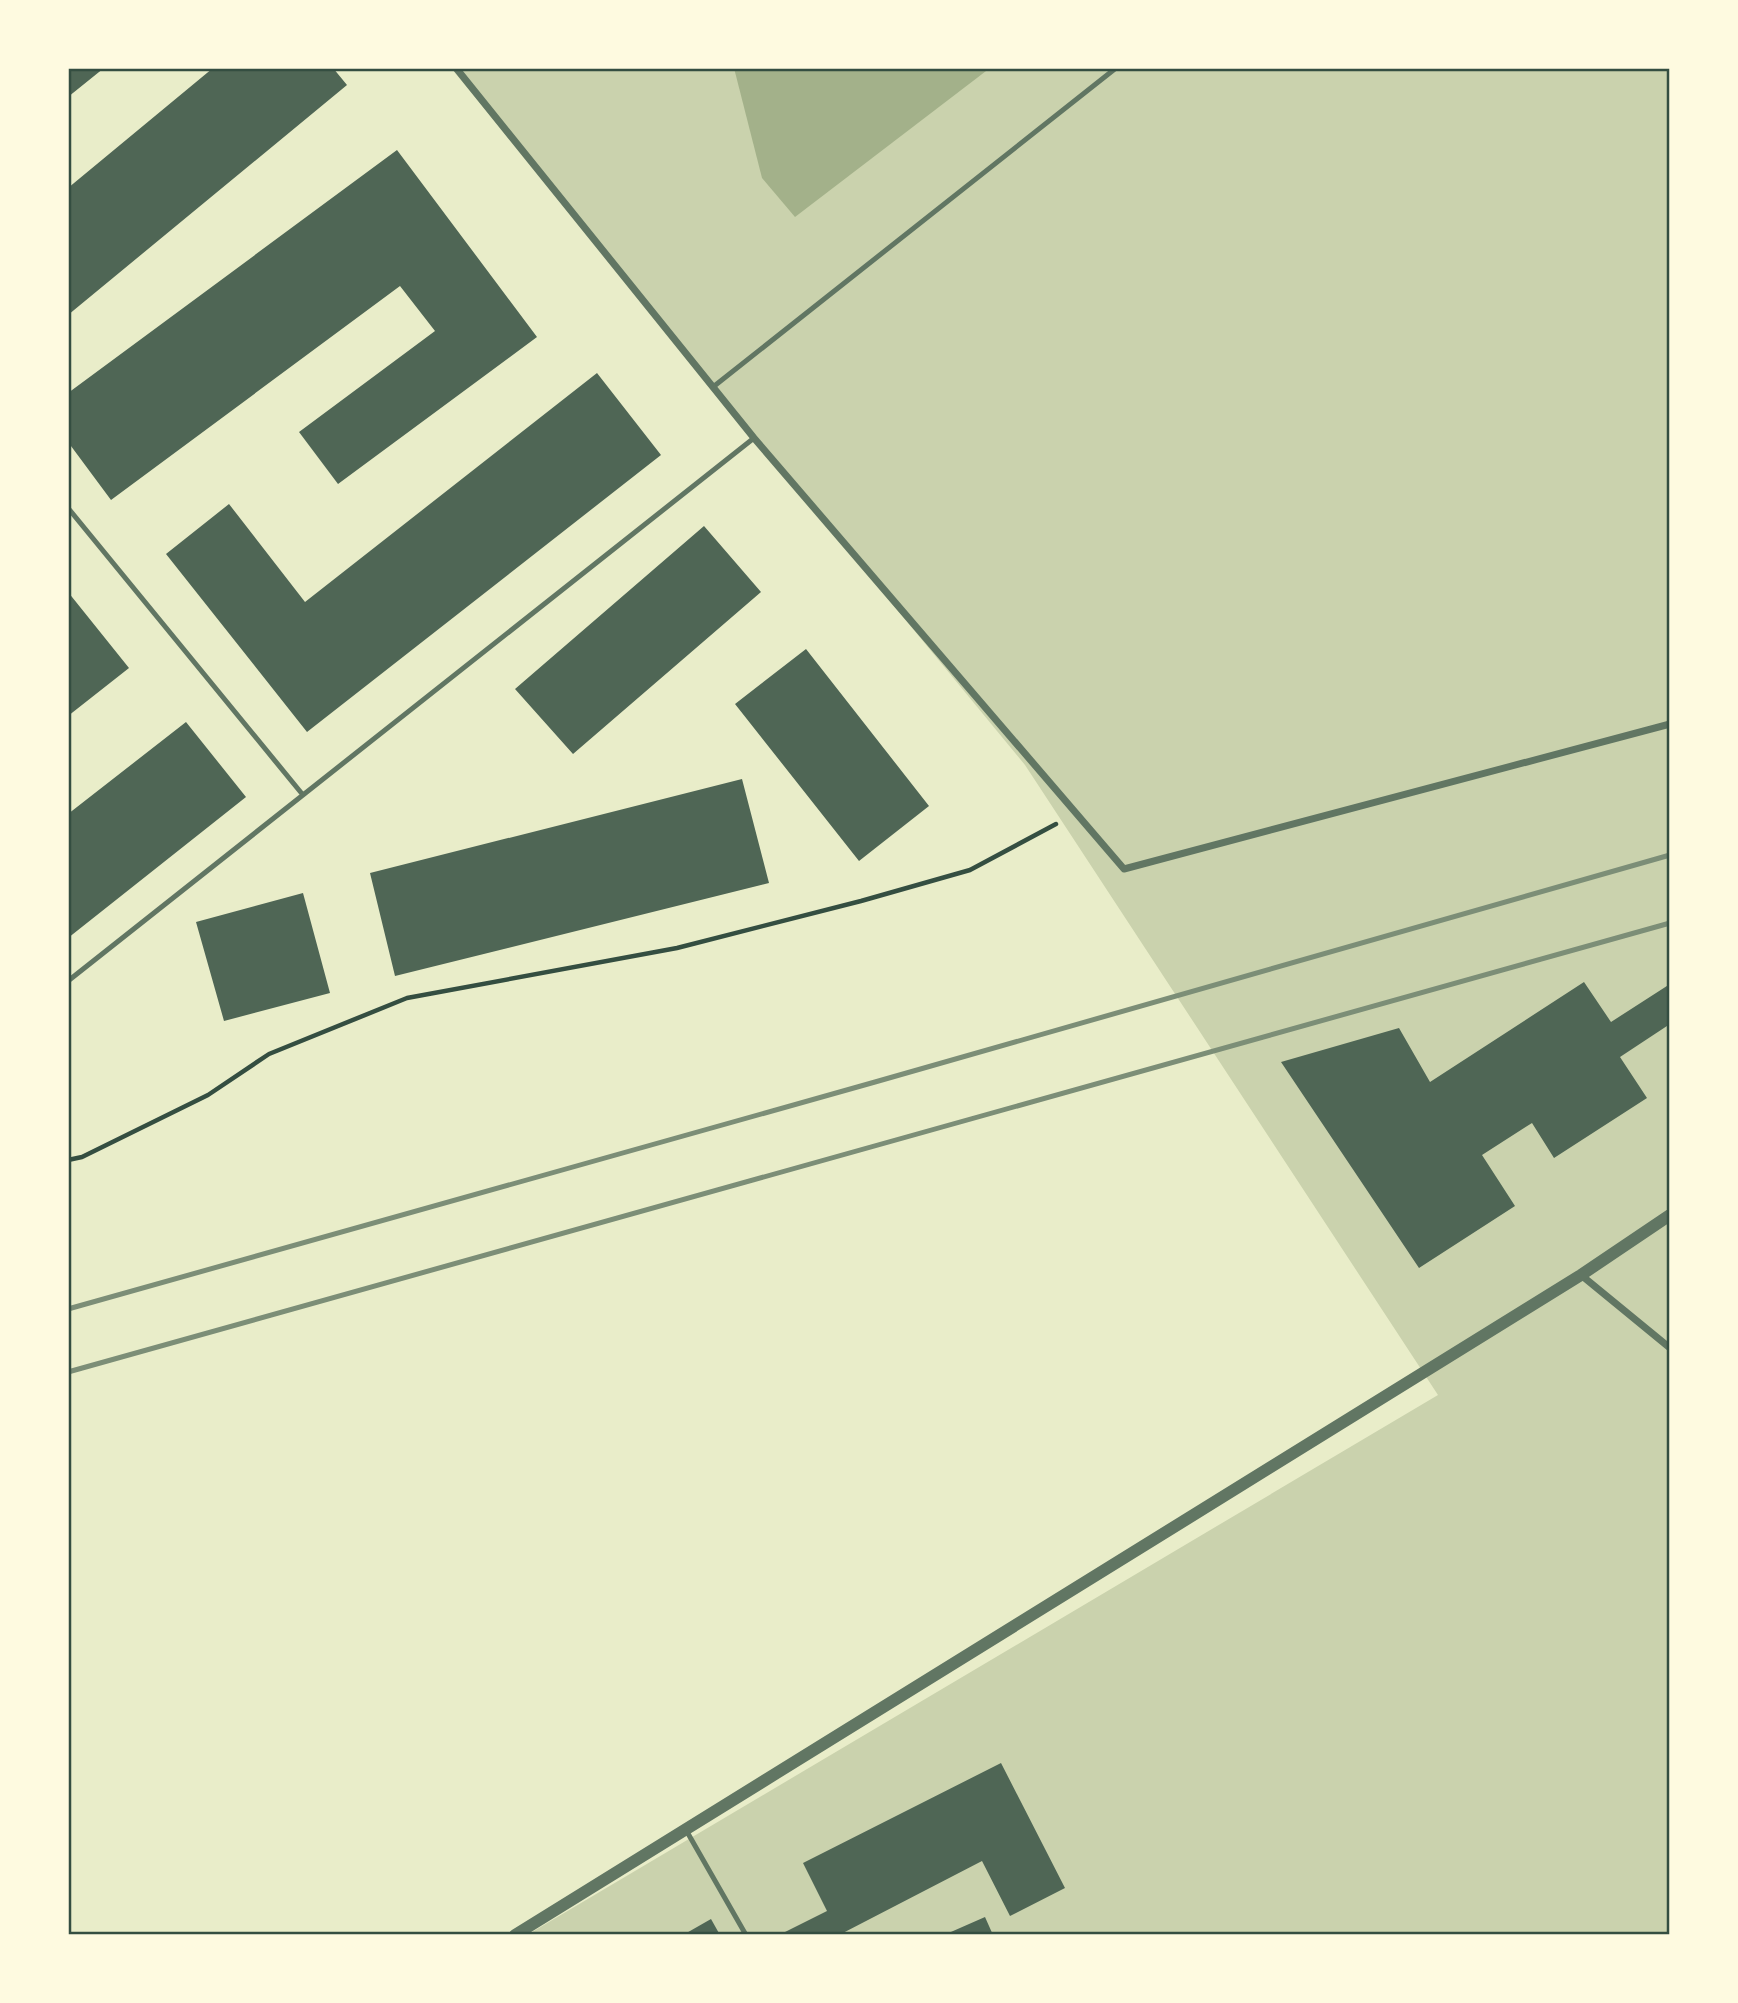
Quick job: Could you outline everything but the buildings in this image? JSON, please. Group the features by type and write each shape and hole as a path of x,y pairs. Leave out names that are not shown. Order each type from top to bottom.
{"street":[{"path":"456,68 754,438 1124,869 1670,724"},
{"path":"515,1935 1581,1275 1670,1215"},
{"path":"1581,1275 1670,1348"}],"lane":[{"path":"713,387 1116,68"},
{"path":"68,981 754,438"},
{"path":"68,508 303,795"},
{"path":"686,1830 746,1935"}],"path":[{"path":"68,1160 82,1157 208,1095 269,1054 407,998 677,947 861,901 970,870 1076,813"}],"shaded area":[{"path":"451,68 1670,68 1670,1935 527,1935 1438,1395 1025,765"},
{"path":"734,68 990,68 795,217 762,178"}],"railway":[{"path":"68,1309 1670,855"},
{"path":"68,1372 1670,923"}]}
